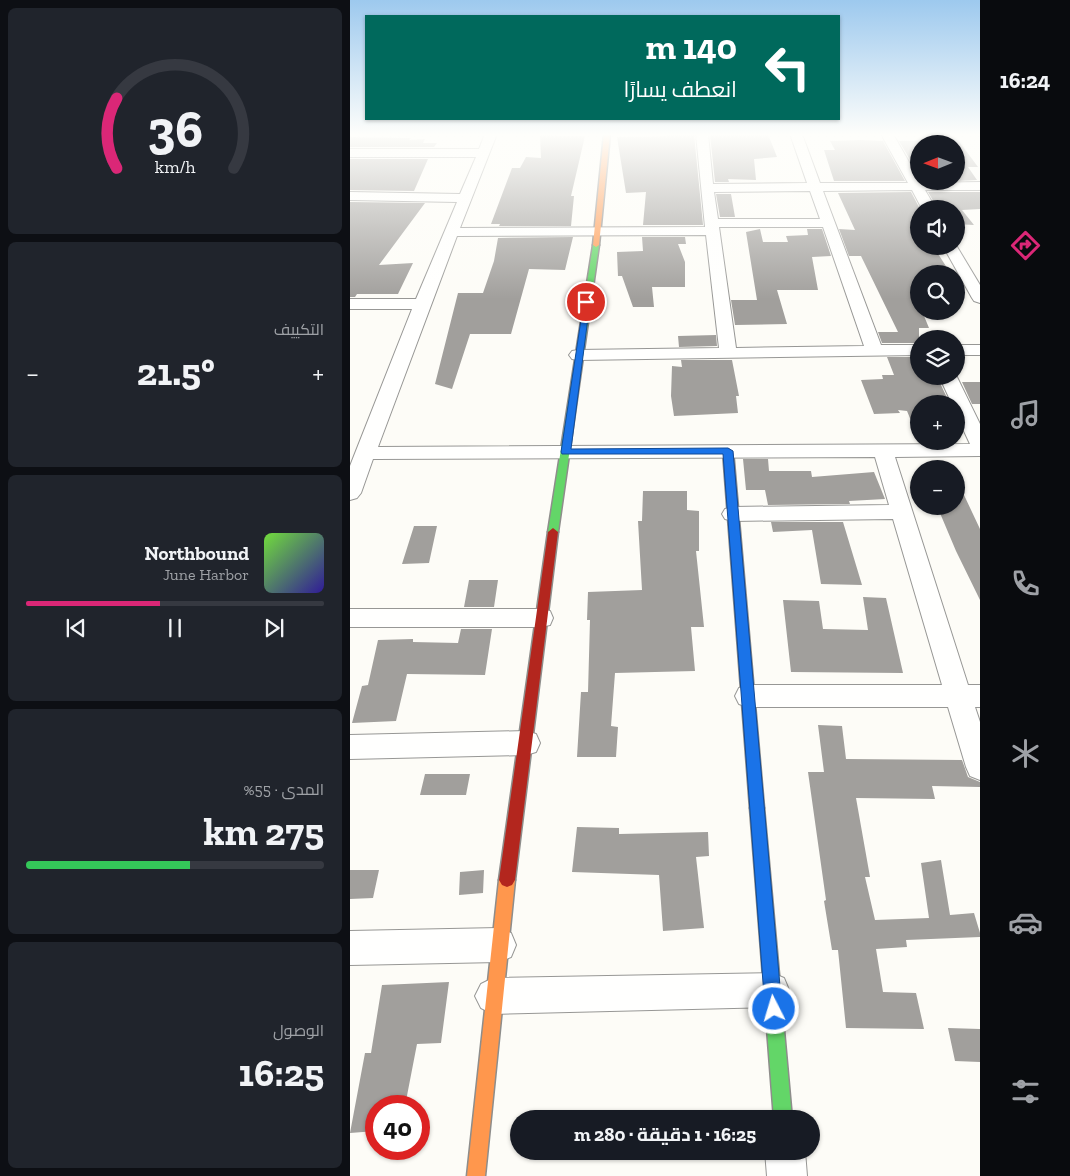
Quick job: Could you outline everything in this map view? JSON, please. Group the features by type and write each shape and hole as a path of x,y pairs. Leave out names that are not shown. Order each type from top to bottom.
{"street":[{"path":"350,493 422,304 469,189"},
{"path":"476,1176 499,945 541,618 566,452 578,355 598,231 602,189"},
{"path":"707,189 728,353"},
{"path":"816,189 874,351"},
{"path":"350,196 466,198"},
{"path":"452,232 598,231 829,223"},
{"path":"955,255 980,298"},
{"path":"350,304 422,304"},
{"path":"578,355 910,350"},
{"path":"965,350 980,350"},
{"path":"952,385 980,445"},
{"path":"366,453 980,450"},
{"path":"728,451 782,1110"},
{"path":"883,451 902,512 969,696 980,767"},
{"path":"733,514 902,512"},
{"path":"350,618 541,618"},
{"path":"748,696 969,696"},
{"path":"350,747 526,743"},
{"path":"350,948 499,945"},
{"path":"493,996 772,990"},
{"path":"786,1160 787,1176"}],"building":[{"path":"350,189 415,189 414,191"},
{"path":"504,189 573,189 571,196 574,196 571,226 499,226 500,224 491,224"},
{"path":"625,189 699,189 703,225 643,225 646,192 626,193"},
{"path":"911,192 915,200 910,200 910,255 939,255 945,265 910,265 910,320 926,320 929,328 910,330 910,343 882,343 878,332 898,332 861,256 849,256 839,229 855,230 838,193"},
{"path":"928,192 980,192 980,209 965,210 965,200 933,200"},
{"path":"716,194 731,194 735,217 720,217"},
{"path":"350,202 425,203 379,265 413,263 398,294 357,294 355,297 350,297"},
{"path":"965,214 974,225 965,224"},
{"path":"760,229 763,242 788,242 786,236 808,235 807,229 822,229 831,256 812,257 818,290 777,290 787,324 735,325 731,300 757,300 746,232"},
{"path":"573,237 565,270 529,269 511,334 470,334 452,389 435,384 458,293 483,293 494,261 498,238"},
{"path":"642,237 685,237 686,244 678,244 685,262 685,287 652,287 654,307 633,307 622,276 618,276 617,252 643,251"},
{"path":"716,335 717,346 679,347 678,336"},
{"path":"887,357 910,357 910,385 941,385 946,395 910,395 910,418 907,411 898,410 900,413 874,414 861,380 883,379 882,375 894,375"},
{"path":"681,360 732,360 739,396 736,396 738,413 674,416 671,396 672,366 682,367"},
{"path":"965,382 980,382 980,404 972,404 963,385"},
{"path":"743,459 768,459 769,471 811,471 812,477 874,472 885,499 849,501 850,504 768,505 765,490 746,490"},
{"path":"643,491 687,491 687,510 699,511 699,551 696,551 704,627 691,627 695,671 615,673 611,726 618,727 616,757 577,757 581,692 588,692 590,620 587,620 588,592 642,590 638,521 642,521"},
{"path":"965,497 980,529 980,600 941,515 965,515"},
{"path":"771,522 843,522 862,585 821,584 812,530 773,532"},
{"path":"414,526 437,526 429,563 402,564"},
{"path":"469,580 498,580 494,607 464,607"},
{"path":"863,597 886,598 903,673 791,672 783,600 819,601 823,629 868,630"},
{"path":"461,629 492,629 485,675 407,674 396,721 352,723 362,686 368,685 378,640 413,639 413,642 458,643"},
{"path":"818,725 842,726 846,759 962,760 968,777 980,782 980,787 932,786 935,799 856,798 870,877 865,877 875,920 929,918 921,863 941,860 950,915 974,913 980,933 980,937 906,940 907,947 876,949 883,992 916,993 924,1029 846,1028 838,950 832,950 808,772 824,772"},
{"path":"425,774 470,774 466,795 420,795"},
{"path":"577,827 619,828 619,834 708,832 709,856 696,857 704,928 663,931 659,875 572,872"},
{"path":"350,870 379,870 373,898 350,899"},
{"path":"484,870 483,893 459,895 460,872"},
{"path":"449,982 441,1043 417,1044 407,1095 365,1095 365,1132 350,1133 365,1053 371,1053 382,985"},
{"path":"948,1028 980,1029 980,1062 955,1061"}],"traffic: fast":[{"path":"553,532 596,245"},
{"path":"757,808 782,1110"}],"traffic: slow":[{"path":"596,245 602,189"},
{"path":"476,1176 507,880"}],"traffic: jam":[{"path":"728,451 757,808"},
{"path":"507,880 553,532"}],"route":[{"path":"586,302 566,452 728,451 774,1009"}]}
